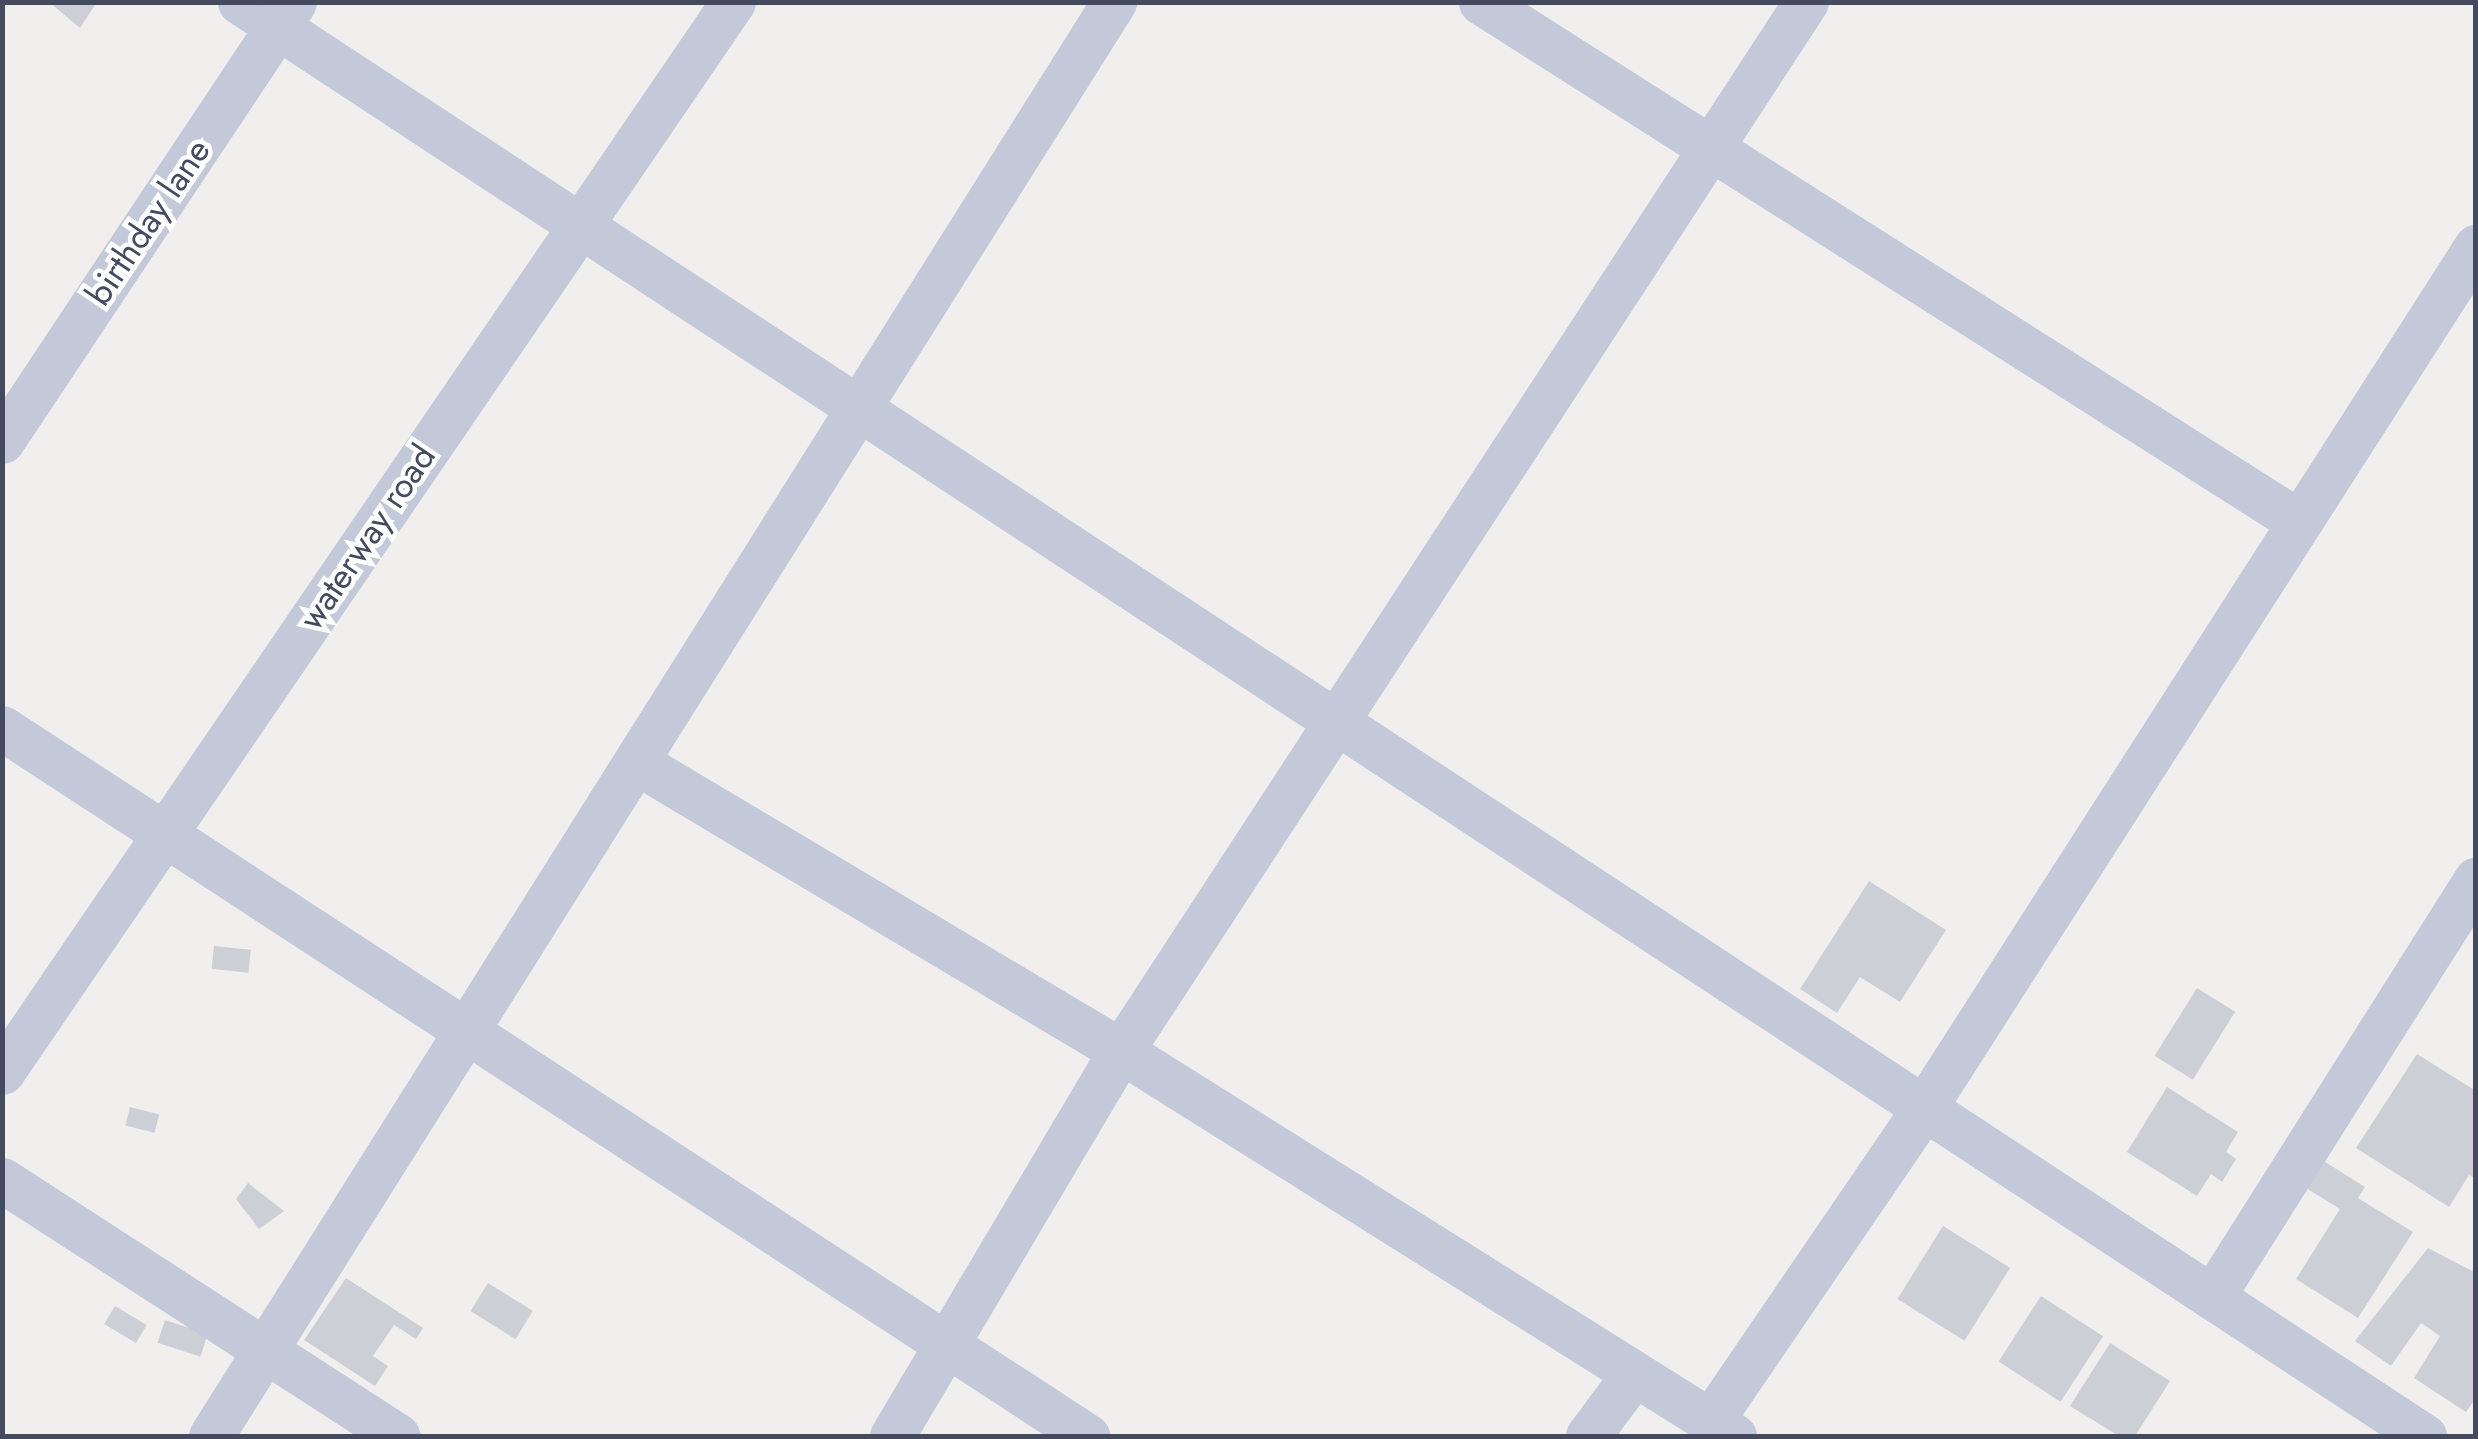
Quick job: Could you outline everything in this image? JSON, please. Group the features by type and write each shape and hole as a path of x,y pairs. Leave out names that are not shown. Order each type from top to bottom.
{"street":[{"path":"240,2 286,15 582,224 855,406 2424,1436"},
{"name":"waterway road","path":"2,1072 733,2"},
{"path":"211,1436 636,762 855,406 1114,2"},
{"path":"1481,2 2299,522"},
{"path":"892,1436 1122,1051 1806,2"},
{"name":"birthday lane","path":"2,441 286,15"},
{"path":"636,762 1122,1051 1722,1429 2476,247"},
{"path":"2,728 1087,1436"},
{"path":"2212,1297 2476,879"},
{"path":"2,1180 397,1436"},
{"path":"1588,1436 1634,1374"}],"building":[{"path":"49,2 97,2 80,28"},
{"path":"1869,881 1946,930 1900,1002 1860,977 1837,1013 1800,989"},
{"path":"214,946 251,950 248,973 212,969"},
{"path":"2197,988 2235,1012 2193,1080 2155,1056"},
{"path":"2417,1054 2476,1091 2476,1179 2469,1175 2449,1207 2356,1148"},
{"path":"2167,1087 2238,1132 2226,1152 2236,1159 2222,1182 2211,1174 2197,1196 2127,1152"},
{"path":"130,1107 159,1114 155,1133 125,1125"},
{"path":"2319,1158 2365,1187 2358,1198 2413,1232 2358,1318 2296,1279 2340,1209 2301,1185"},
{"path":"248,1183 284,1211 259,1229 236,1199"},
{"path":"1943,1226 2010,1268 1964,1341 1897,1299"},
{"path":"2428,1248 2476,1273 2476,1398 2466,1412 2414,1378 2440,1336 2421,1323 2391,1366 2355,1341"},
{"path":"346,1278 423,1328 416,1339 394,1325 373,1356 388,1366 375,1386 304,1340"},
{"path":"488,1283 533,1311 515,1339 471,1311"},
{"path":"2041,1296 2103,1336 2061,1402 1999,1361"},
{"path":"115,1306 147,1325 136,1343 104,1324"},
{"path":"165,1320 208,1334 200,1357 158,1343"},
{"path":"2110,1343 2170,1381 2135,1436 2119,1436 2070,1406"}]}
